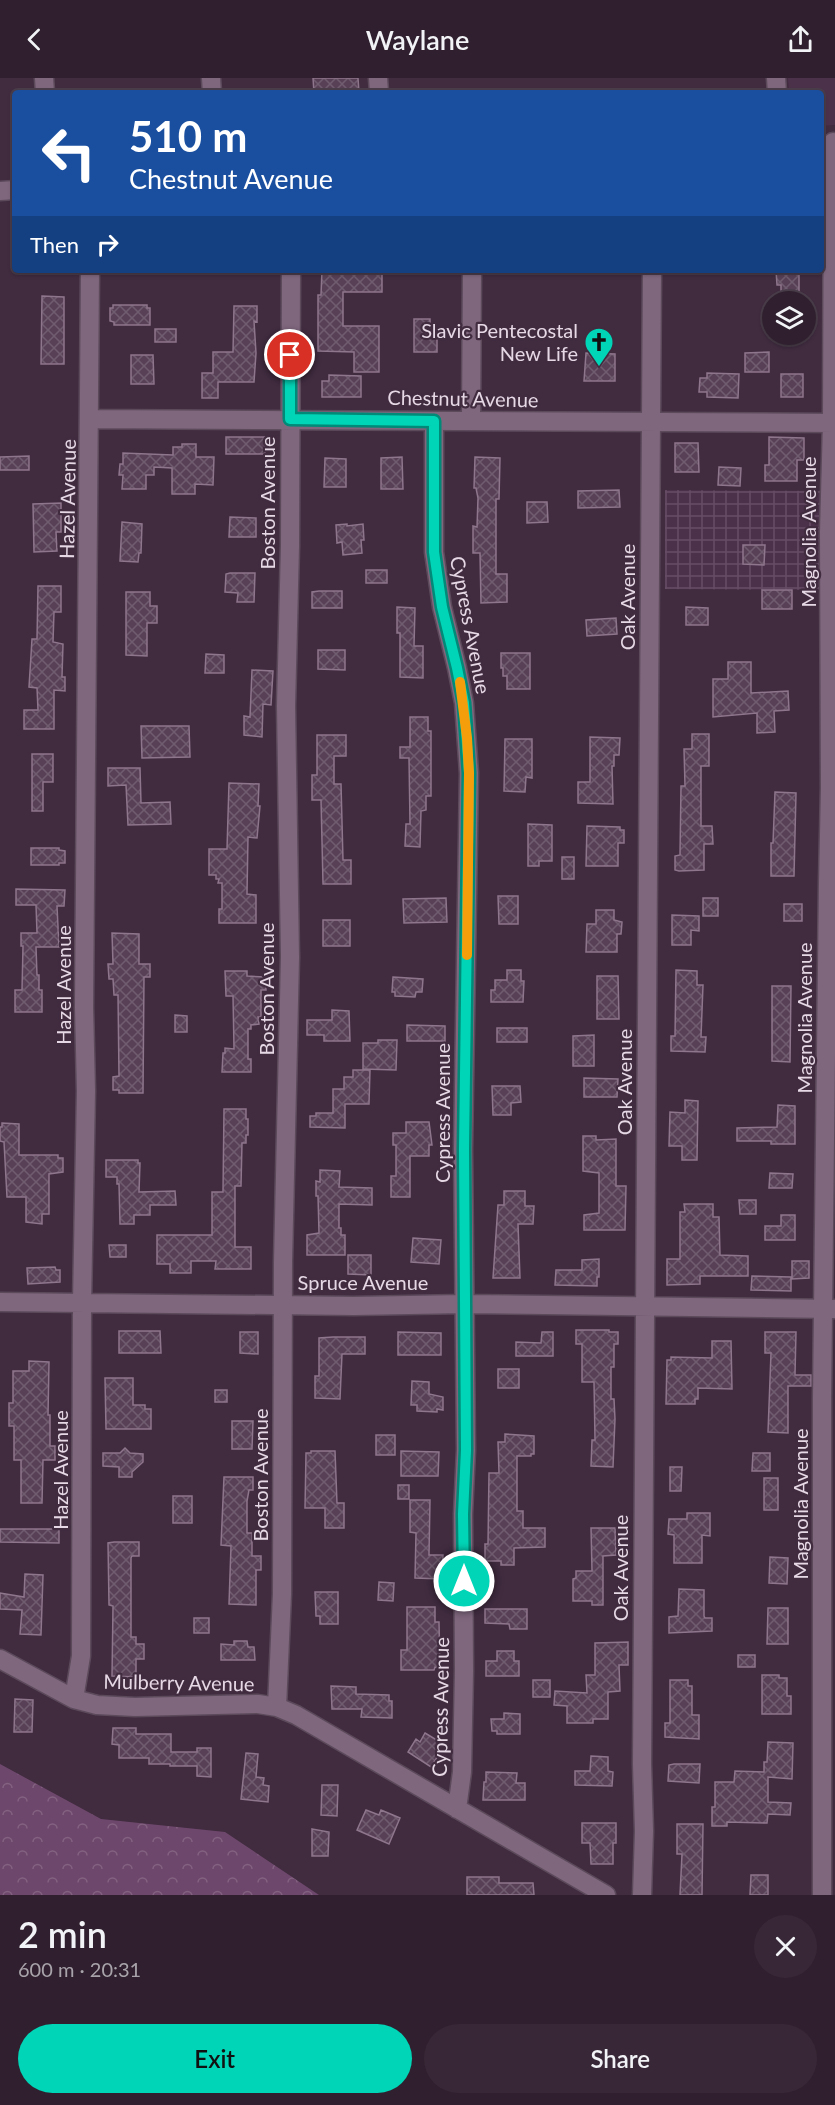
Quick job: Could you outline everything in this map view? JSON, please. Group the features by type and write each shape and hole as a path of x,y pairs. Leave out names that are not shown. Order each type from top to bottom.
{"street":[{"name":"Magnolia Avenue","path":"822,1895 830,1309 832,839 829,532 833,423 830,142"},
{"name":"Hazel Avenue","path":"74,1699 81,1656 90,273"},
{"name":"Boston Avenue","path":"277,1707 282,1594 283,1305 290,957 286,706 291,273"},
{"path":"471,421 472,273"},
{"name":"Oak Avenue","path":"642,1895 652,273"},
{"name":"Chestnut Avenue","path":"90,419 833,423"},
{"name":"Cypress Avenue","path":"434,421 434,552 442,607 464,703 469,773 464,1149 466,1450 463,1514 464,1671 462,1772 457,1809"},
{"name":"Spruce Avenue","path":"0,1302 354,1306 464,1304 830,1309"},
{"name":"Mulberry Avenue","path":"0,1659 74,1699 97,1705 135,1707 258,1704 277,1707 296,1715 606,1895"}],"shaded area":[{"path":"788,78 835,78 835,125 824,126 824,90 789,90"},
{"path":"665,490 822,491 822,590 665,589"}],"green space":[{"path":"0,1764 101,1819 225,1832 319,1895 0,1895"}],"building":[{"path":"313,78 358,78 359,90 314,90"},
{"path":"322,273 382,273 382,292 343,292 343,326 379,326 379,372 354,372 354,352 318,351 318,295 321,295"},
{"path":"776,273 799,273 799,291 781,291 781,285 777,285"},
{"path":"42,296 64,297 64,364 41,364"},
{"path":"113,305 147,305 147,308 150,308 150,325 114,325 114,322 110,321 110,308 113,308"},
{"path":"234,306 257,306 257,322 254,321 256,353 254,382 218,382 218,398 202,398 202,373 213,373 213,352 233,352"},
{"path":"414,319 430,319 430,328 437,328 437,352 414,352"},
{"path":"155,329 176,329 176,342 155,342"},
{"path":"769,352 769,372 745,372 745,353"},
{"name":"Slavic Pentecostal New Life","path":"586,353 615,354 615,381 584,381"},
{"path":"131,355 153,355 154,384 131,384"},
{"path":"707,373 739,374 738,398 707,397 707,392 699,392 700,378 707,378"},
{"path":"781,374 803,374 803,397 781,397"},
{"path":"329,375 361,376 361,397 322,397 322,381 329,381"},
{"path":"226,437 265,437 265,454 226,454"},
{"path":"769,437 804,438 804,460 797,460 797,481 765,481 765,465 769,465"},
{"path":"675,443 698,443 699,472 675,472"},
{"path":"182,444 196,444 196,457 214,457 213,485 195,484 195,494 172,494 172,468 154,467 154,475 146,475 146,489 122,489 123,475 119,475 120,464 123,464 123,453 173,455 173,447 182,447"},
{"path":"29,456 29,470 0,470 0,457"},
{"path":"402,457 403,489 381,489 381,458"},
{"path":"475,457 500,458 499,499 496,499 496,574 507,574 507,602 481,603 480,553 473,553 473,526 477,527 478,498 476,488 474,488"},
{"path":"325,458 346,459 346,487 324,487"},
{"path":"719,467 741,468 740,486 718,485"},
{"path":"619,490 620,507 578,508 578,491"},
{"path":"527,502 547,502 548,522 527,523"},
{"path":"61,503 61,532 56,532 57,551 34,552 33,504"},
{"path":"230,517 256,518 256,537 229,537"},
{"path":"122,522 142,524 141,553 139,553 138,562 120,561"},
{"path":"347,524 347,526 363,524 362,553 343,555 342,542 337,543 336,525"},
{"path":"743,545 765,545 764,565 743,564"},
{"path":"366,570 387,570 387,583 366,583"},
{"path":"255,573 254,602 237,602 238,593 225,592 226,574"},
{"path":"38,586 61,586 61,612 54,612 53,642 63,644 62,677 65,677 65,691 54,690 54,729 24,729 24,710 38,710 37,688 29,687 32,639 37,639"},
{"path":"762,590 792,590 792,609 762,609"},
{"path":"342,591 342,608 312,608 312,592"},
{"path":"126,592 150,592 150,606 157,606 157,623 147,623 147,656 126,655"},
{"path":"397,607 415,608 414,646 423,646 423,678 400,677 400,633 397,633"},
{"path":"686,607 708,608 708,625 686,625"},
{"path":"616,618 617,634 587,636 586,620"},
{"path":"318,650 345,650 345,670 318,669"},
{"path":"501,653 530,653 530,689 507,689 507,676 503,676 503,668 501,668"},
{"path":"206,654 224,655 224,673 205,673"},
{"path":"728,662 751,662 751,693 788,691 789,710 774,711 775,732 757,733 757,713 713,717 713,679 728,679"},
{"path":"252,670 273,671 271,705 263,704 262,737 244,735 244,716 250,717"},
{"path":"410,717 428,717 428,731 431,731 431,796 426,796 426,810 421,811 420,847 405,846 406,824 410,824 409,758 400,758 400,747 410,747"},
{"path":"141,726 189,726 190,757 142,758"},
{"path":"692,734 709,734 709,766 701,766 701,826 712,826 713,844 704,844 704,870 679,871 675,870 675,856 680,855 681,786 685,786 684,749 692,749"},
{"path":"317,735 346,735 346,756 334,756 334,784 341,784 343,860 351,860 351,884 323,884 321,800 312,800 312,775 317,775"},
{"path":"590,737 620,738 619,755 614,755 614,766 612,766 613,804 578,803 578,782 590,782"},
{"path":"505,739 532,739 532,778 526,777 525,792 504,791"},
{"path":"32,754 53,754 53,782 43,782 43,811 32,811"},
{"path":"108,768 140,768 141,803 170,802 171,824 128,825 126,785 108,786"},
{"path":"229,783 259,784 258,806 260,806 257,838 248,837 247,894 256,895 256,923 219,923 219,909 222,909 222,883 218,883 219,879 216,879 216,875 209,875 209,849 227,849"},
{"path":"775,792 796,793 794,876 771,876"},
{"path":"528,824 552,825 552,861 539,861 539,866 528,866"},
{"path":"587,826 620,827 620,830 624,830 624,843 618,843 618,866 586,866"},
{"path":"31,848 59,848 65,851 65,863 31,865"},
{"path":"562,857 574,857 574,879 562,879"},
{"path":"16,889 65,890 64,906 57,906 59,947 36,947 39,990 42,990 42,1012 15,1012 15,990 22,990 21,933 37,933 36,905 16,905"},
{"path":"498,896 518,896 518,924 499,924"},
{"path":"446,898 447,922 404,923 403,899"},
{"path":"703,898 718,898 718,916 703,916"},
{"path":"784,904 802,904 802,921 784,921"},
{"path":"596,910 614,910 614,920 622,922 621,934 617,934 617,952 586,952 587,924 596,924"},
{"path":"672,915 699,916 699,931 691,930 691,945 672,945"},
{"path":"323,920 350,920 350,946 323,946"},
{"path":"112,933 139,934 139,964 150,964 150,977 144,977 143,1093 119,1093 119,1090 113,1090 113,1077 119,1076 118,995 114,995 113,979 109,979 108,964 113,964"},
{"path":"507,970 521,970 521,981 524,981 523,1002 491,1002 491,990 495,990 495,980 507,980"},
{"path":"676,970 697,971 697,985 703,985 701,1037 706,1037 705,1052 671,1051 671,1036 675,1036"},
{"path":"225,971 247,971 247,976 265,977 266,990 261,990 259,1024 251,1025 251,1029 248,1029 248,1059 251,1059 251,1072 222,1072 225,1048 234,1049 233,996 226,996"},
{"path":"597,976 618,976 619,1019 597,1019"},
{"path":"393,977 423,979 422,992 416,992 415,997 395,996 395,992 392,992"},
{"path":"772,986 791,986 790,1062 772,1061"},
{"path":"332,1010 349,1011 350,1041 324,1041 324,1035 307,1035 307,1020 332,1020"},
{"path":"175,1015 187,1016 187,1032 175,1032"},
{"path":"407,1025 445,1026 445,1041 407,1041"},
{"path":"497,1028 527,1028 527,1042 497,1042"},
{"path":"594,1035 594,1066 573,1066 573,1036"},
{"path":"378,1040 397,1040 396,1070 363,1069 363,1043 378,1043"},
{"path":"353,1070 370,1070 369,1104 345,1104 345,1128 310,1127 310,1116 316,1116 316,1113 333,1113 333,1089 344,1089 344,1077 353,1077"},
{"path":"584,1078 618,1079 617,1097 584,1097"},
{"path":"492,1086 520,1086 521,1102 511,1103 511,1115 493,1115"},
{"path":"685,1100 698,1101 697,1160 682,1160 682,1146 669,1146 670,1112 685,1113"},
{"path":"778,1105 795,1106 795,1144 737,1141 737,1128 777,1127"},
{"path":"224,1109 246,1109 246,1119 248,1119 246,1143 242,1143 241,1186 235,1186 235,1247 251,1247 251,1269 215,1269 216,1261 191,1261 191,1273 170,1273 170,1264 157,1264 157,1235 212,1235 212,1192 223,1192"},
{"path":"406,1122 429,1122 432,1145 429,1145 429,1156 410,1156 410,1197 391,1197 391,1176 396,1176 396,1145 393,1145 393,1133 406,1133"},
{"path":"2,1123 19,1124 19,1155 58,1155 58,1158 63,1158 63,1172 49,1174 49,1214 42,1214 42,1224 26,1222 26,1197 7,1197 4,1142 0,1141"},
{"path":"583,1136 596,1136 596,1140 616,1139 616,1186 626,1186 625,1230 584,1230 584,1215 599,1213 599,1173 583,1171"},
{"path":"106,1160 138,1160 140,1163 139,1192 175,1191 176,1205 150,1205 150,1215 134,1215 134,1224 120,1224 119,1184 117,1184 117,1177 106,1177"},
{"path":"320,1170 340,1171 339,1187 372,1188 372,1205 339,1204 339,1228 341,1228 341,1235 345,1235 345,1255 307,1255 307,1235 319,1233 316,1181 320,1182"},
{"path":"770,1173 793,1174 792,1188 769,1188"},
{"path":"504,1191 525,1191 525,1206 534,1206 533,1224 518,1224 520,1278 493,1278 498,1205 504,1205"},
{"path":"739,1200 756,1200 756,1214 740,1214"},
{"path":"684,1204 713,1204 713,1217 719,1217 720,1255 748,1256 748,1276 700,1276 700,1284 667,1285 667,1259 680,1259 680,1212 685,1212"},
{"path":"781,1215 795,1215 795,1240 765,1240 765,1226 781,1226"},
{"path":"413,1238 441,1240 439,1264 411,1262"},
{"path":"109,1245 126,1245 126,1257 110,1257"},
{"path":"348,1255 371,1255 371,1275 348,1274"},
{"path":"599,1259 597,1286 555,1285 556,1270 582,1270 582,1260"},
{"path":"792,1261 809,1261 809,1278 792,1279"},
{"path":"55,1267 56,1270 60,1270 60,1282 28,1284 27,1268"},
{"path":"752,1276 791,1277 791,1291 751,1290"},
{"path":"576,1330 618,1332 618,1344 614,1344 614,1367 611,1367 611,1399 614,1399 615,1419 613,1467 591,1466 592,1440 595,1440 594,1382 582,1382 582,1344 576,1344"},
{"path":"119,1331 160,1331 161,1353 119,1353"},
{"path":"240,1332 258,1332 258,1354 240,1353"},
{"path":"398,1332 441,1333 441,1355 398,1355"},
{"path":"542,1332 553,1332 553,1356 516,1356 516,1342 541,1343"},
{"path":"765,1332 796,1332 795,1375 811,1375 811,1386 788,1386 788,1433 768,1432 771,1353 765,1353"},
{"path":"365,1337 365,1354 342,1354 340,1399 315,1398 315,1376 319,1376 319,1338"},
{"path":"712,1341 731,1341 732,1389 698,1388 698,1399 695,1399 695,1404 666,1404 667,1360 671,1360 671,1357 712,1358"},
{"path":"29,1361 49,1362 48,1415 50,1415 50,1446 55,1446 55,1460 43,1460 42,1503 21,1503 21,1460 14,1460 14,1426 9,1426 9,1403 13,1403 13,1371 29,1371"},
{"path":"498,1369 519,1369 519,1388 498,1388"},
{"path":"105,1378 133,1378 133,1405 145,1405 145,1409 151,1409 151,1429 106,1429"},
{"path":"412,1381 429,1382 429,1394 443,1397 443,1410 417,1411 417,1405 411,1405"},
{"path":"215,1390 227,1390 227,1402 215,1402"},
{"path":"232,1421 253,1421 252,1449 232,1449"},
{"path":"505,1434 534,1436 534,1454 517,1456 517,1511 523,1511 523,1528 545,1528 545,1547 514,1548 514,1565 501,1565 501,1561 485,1561 485,1544 488,1544 489,1473 499,1473 498,1442 505,1442"},
{"path":"376,1435 395,1435 395,1455 376,1455"},
{"path":"125,1448 130,1453 143,1454 143,1462 132,1472 132,1477 119,1477 119,1467 103,1466 103,1453 120,1453"},
{"path":"311,1451 335,1451 337,1503 344,1503 344,1528 325,1528 325,1508 305,1508 306,1453 311,1453"},
{"path":"401,1451 439,1452 438,1476 401,1476"},
{"path":"753,1453 770,1453 770,1471 752,1471"},
{"path":"670,1467 682,1467 681,1491 670,1491"},
{"path":"224,1477 253,1477 253,1490 249,1490 247,1501 247,1533 252,1533 252,1556 261,1556 261,1570 256,1570 256,1605 229,1604 231,1546 221,1545"},
{"path":"764,1478 778,1478 778,1510 764,1510"},
{"path":"398,1485 409,1485 409,1499 398,1499"},
{"path":"173,1496 192,1496 192,1523 173,1523"},
{"path":"410,1500 430,1500 429,1555 443,1555 442,1579 415,1578 416,1533 410,1532"},
{"path":"687,1513 710,1513 710,1536 702,1535 702,1563 674,1563 674,1535 668,1534 669,1519 687,1519"},
{"path":"591,1528 615,1528 616,1555 603,1556 603,1605 592,1605 592,1601 573,1601 573,1579 576,1578 576,1571 592,1571"},
{"path":"0,1529 59,1529 59,1543 0,1542"},
{"path":"139,1542 139,1556 131,1558 131,1637 136,1637 136,1644 144,1644 144,1659 136,1659 136,1677 112,1676 113,1606 109,1605 108,1543"},
{"path":"770,1557 788,1558 787,1584 769,1583"},
{"path":"25,1574 43,1575 41,1635 20,1634 22,1610 0,1609 0,1593 24,1597"},
{"path":"379,1582 394,1583 393,1601 378,1600"},
{"path":"679,1589 704,1590 704,1616 712,1618 712,1631 669,1633 669,1617 678,1616"},
{"path":"315,1592 338,1592 338,1624 320,1624 320,1616 316,1616"},
{"path":"407,1607 435,1607 435,1622 439,1622 440,1668 401,1670 401,1650 407,1650"},
{"path":"768,1608 788,1608 788,1644 767,1644"},
{"path":"485,1609 527,1609 527,1629 510,1629 509,1624 485,1623"},
{"path":"194,1618 209,1618 209,1633 194,1633"},
{"path":"234,1641 247,1641 248,1647 254,1647 255,1660 221,1660 221,1644 234,1645"},
{"path":"628,1642 628,1665 619,1665 620,1691 608,1692 608,1719 593,1719 593,1723 567,1723 567,1706 554,1705 555,1691 587,1693 586,1675 595,1675 595,1643"},
{"path":"497,1651 514,1651 514,1661 519,1661 519,1676 486,1676 486,1661 497,1661"},
{"path":"738,1655 755,1655 755,1667 738,1667"},
{"path":"762,1675 779,1675 779,1678 787,1678 787,1696 791,1696 791,1714 762,1714"},
{"path":"533,1680 550,1680 550,1697 533,1697"},
{"path":"670,1680 688,1680 688,1686 692,1686 692,1715 699,1715 699,1739 665,1737 665,1723 670,1723"},
{"path":"331,1686 356,1687 356,1694 389,1695 389,1701 392,1701 392,1718 361,1717 362,1709 332,1709"},
{"path":"15,1699 33,1700 32,1732 14,1732"},
{"path":"504,1713 520,1714 520,1734 497,1734 497,1731 492,1731 491,1719 504,1719"},
{"path":"113,1728 136,1728 136,1734 171,1734 171,1752 197,1752 197,1748 211,1748 211,1777 197,1776 197,1766 149,1764 149,1758 119,1758 119,1745 112,1744"},
{"path":"425,1733 440,1742 436,1748 441,1751 431,1767 408,1752 416,1739 420,1742"},
{"path":"768,1742 793,1743 792,1779 768,1777 768,1802 791,1803 790,1815 768,1814 767,1823 727,1822 727,1826 712,1826 715,1782 734,1782 735,1771 764,1772"},
{"path":"246,1753 258,1754 256,1777 264,1778 263,1785 269,1786 268,1802 241,1799"},
{"path":"591,1756 608,1757 608,1771 613,1772 612,1786 575,1785 575,1771 590,1771"},
{"path":"700,1764 699,1783 668,1781 669,1765"},
{"path":"486,1772 517,1773 516,1783 525,1783 525,1800 483,1800"},
{"path":"322,1785 338,1785 337,1816 321,1815"},
{"path":"366,1810 379,1815 381,1810 400,1818 389,1844 357,1830"},
{"path":"582,1823 616,1823 613,1864 591,1864 590,1843 582,1843"},
{"path":"677,1824 703,1824 702,1895 680,1895 682,1854 677,1854"},
{"path":"312,1829 329,1832 328,1856 312,1856"},
{"path":"751,1875 768,1875 768,1895 750,1895"},
{"path":"467,1877 499,1877 499,1883 533,1883 534,1895 467,1895"}],"slow traffic":[{"path":"460,682 464,703 469,773 467,955"}],"place":[{"name":"Slavic Pentecostal New Life","path":"599,368"}],"route":[{"path":"290,355 290,419 434,421 434,552 442,607 464,703 469,773 463,1254 466,1450 463,1514 464,1581"}]}
